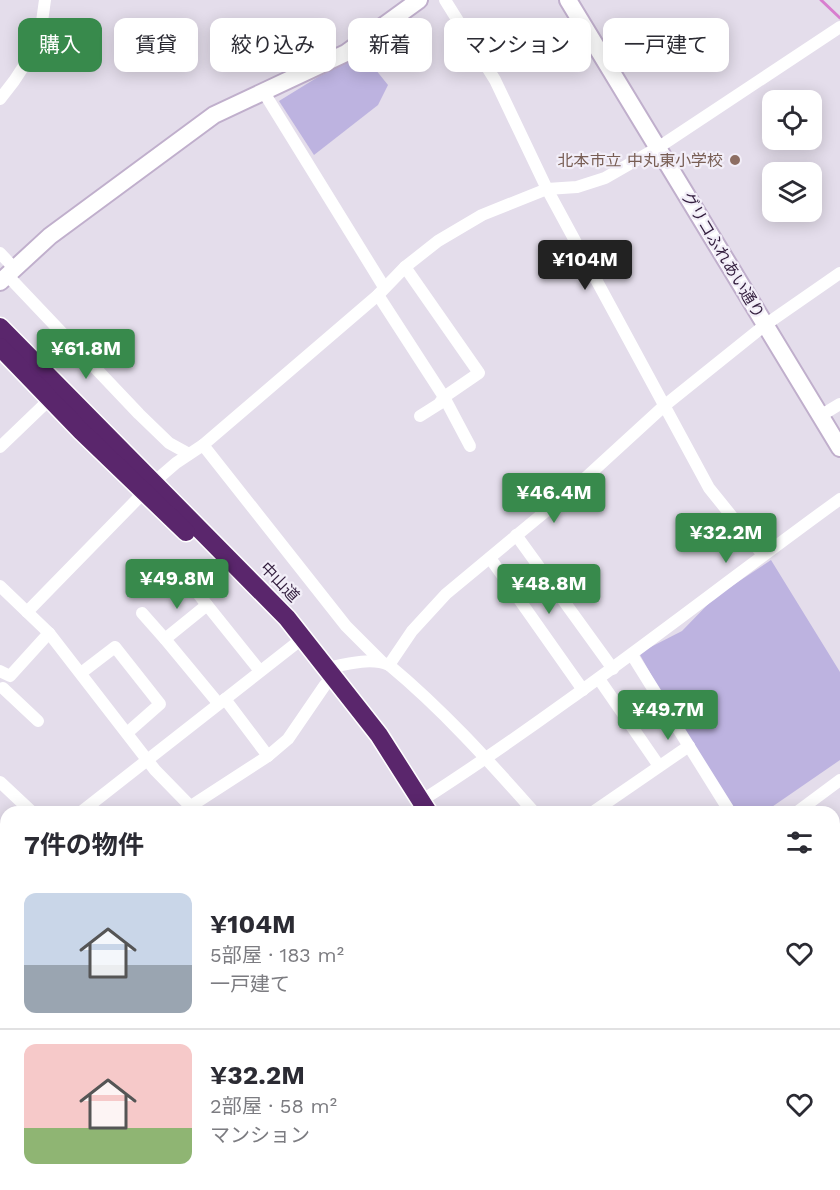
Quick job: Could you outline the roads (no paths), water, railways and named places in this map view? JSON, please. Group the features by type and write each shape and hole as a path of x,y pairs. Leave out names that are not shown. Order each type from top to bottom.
{"highway":[{"name":"中山道","path":"0,327 294,645 327,676 379,735 420,806"},
{"name":"中山道","path":"0,347 50,399 149,487 287,618 327,676"}],"street":[{"path":"0,99 39,43 45,0"},
{"path":"7,275 50,236 214,115 346,53 419,0"},
{"path":"445,0 495,80 547,189 709,488 763,555"},
{"name":"グリコふれあい通り","path":"568,0 840,448"},
{"path":"27,612 149,487 176,463 203,445 381,291 405,267 438,241 482,215 547,189 577,187 605,178 659,147 840,27"},
{"path":"263,91 444,397 470,446"},
{"path":"0,254 7,275 139,414 169,443 189,454"},
{"path":"405,267 479,373 444,397 440,404 420,416"},
{"path":"198,806 288,739 327,676 347,663 385,663 439,601 581,482 664,406 765,325 840,273"},
{"path":"0,447 50,399"},
{"path":"820,416 840,404"},
{"path":"203,445 346,626 385,663 415,687 487,759 529,806"},
{"path":"424,806 632,655 840,499"},
{"path":"516,535 613,669"},
{"path":"490,558 583,690"},
{"path":"186,578 260,671"},
{"path":"0,586 49,633 155,771 191,806"},
{"path":"165,639 207,604"},
{"path":"142,613 222,701 268,756"},
{"path":"39,721 1,690 5,674 49,633"},
{"path":"89,806 294,645"},
{"path":"81,673 115,647 160,704 127,733"},
{"path":"632,655 726,806"},
{"path":"599,679 659,766"},
{"path":"602,806 689,746"},
{"path":"805,806 840,780"},
{"path":"0,783 25,806"}],"waterway":[{"path":"821,0 840,18"}],"place":[{"name":"北本市立 中丸東小学校","path":"735,160"}]}
